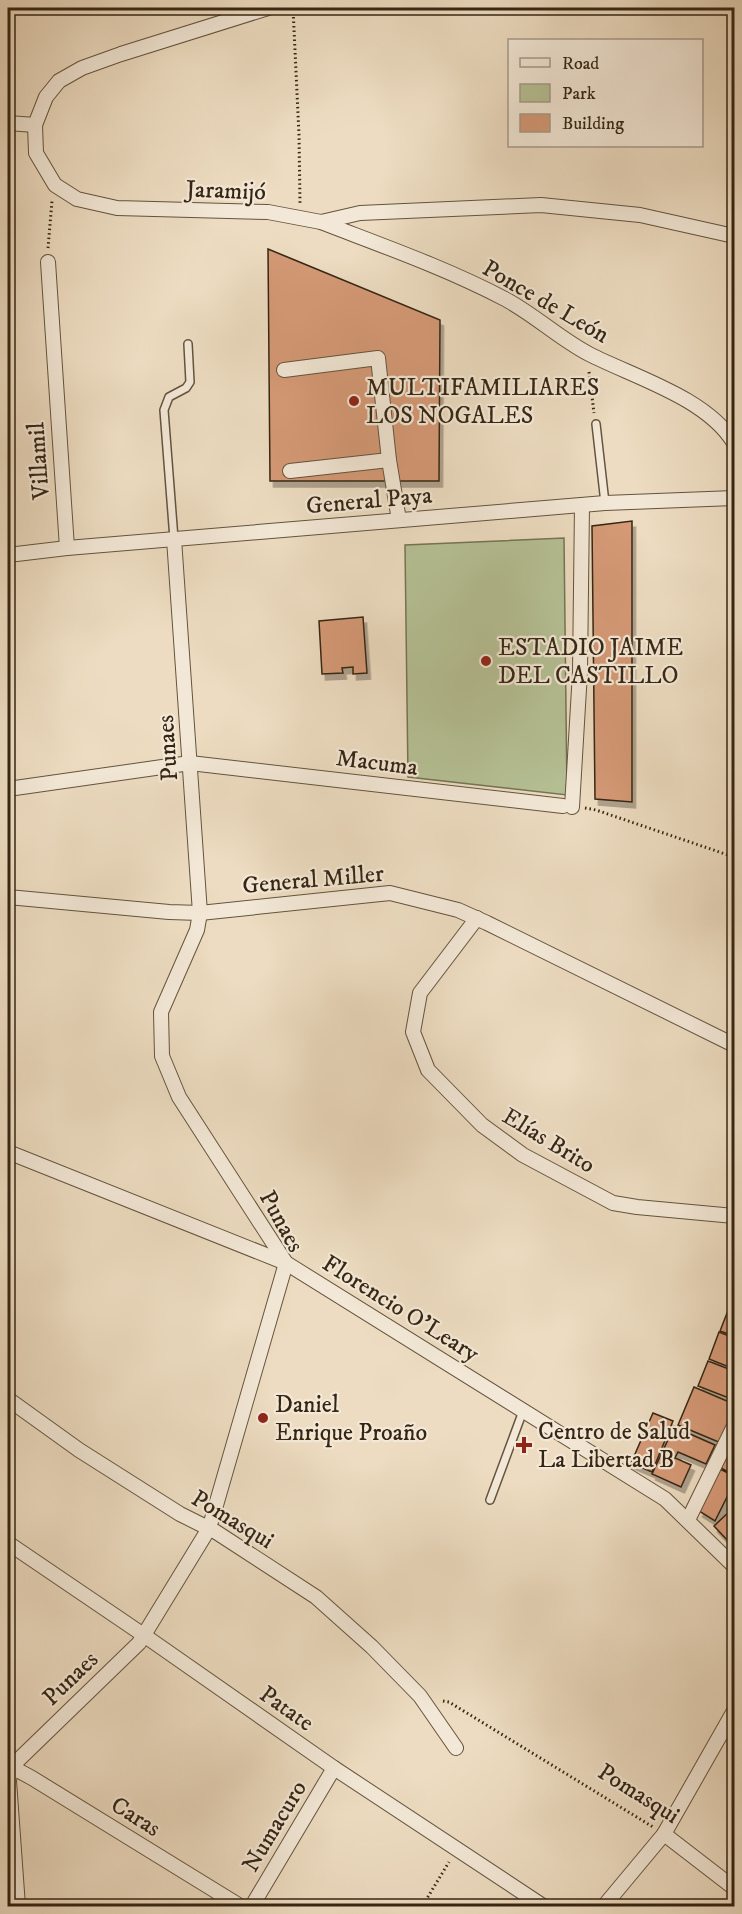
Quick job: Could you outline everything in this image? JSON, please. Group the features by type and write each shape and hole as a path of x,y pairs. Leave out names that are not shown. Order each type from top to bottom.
{"street":[{"name":"Jaramijó","path":"268,8 121,54 82,68 59,81 46,98 35,125 36,153 55,185 77,199 117,208 268,212 321,222 360,213 541,205 640,215 735,236"},
{"path":"8,123 35,125"},
{"name":"Ponce de León","path":"321,222 450,272 498,296 587,353 682,397 713,418 735,443"},
{"name":"Villamil","path":"48,262 67,548"},
{"path":"284,370 378,358 389,460 399,520"},
{"path":"290,471 389,460"},
{"name":"General Paya","path":"8,555 67,548 605,503 735,498"},
{"path":"567,806 580,672 582,505"},
{"name":"Punaes","path":"10,1766 145,1636 208,1528 285,1263 179,1097 162,1056 160,1012 197,930 200,913 174,539"},
{"name":"Macuma","path":"8,789 190,763 567,806"},
{"name":"General Miller","path":"8,897 200,913 390,893 458,910 477,918 735,1044"},
{"name":"Elías Brito","path":"477,918 420,993 412,1032 428,1070 482,1125 523,1155 613,1203 735,1216"},
{"name":"Florencio O'Leary","path":"8,1152 285,1263 665,1499 735,1566"},
{"name":"Pomasqui","path":"8,1399 79,1450 316,1597 372,1647 420,1696 456,1748"},
{"path":"688,1520 735,1426"},
{"name":"Patate","path":"8,1543 334,1768 543,1906"},
{"path":"604,1906 664,1834 735,1711"},
{"path":"10,1766 9,1781 18,1906"},
{"name":"Caras","path":"10,1766 240,1906"},
{"name":"Numacuro","path":"252,1906 334,1768"},
{"name":"Pomasqui","path":"664,1834 735,1888"}],"lane":[{"path":"174,539 164,410 169,397 186,388 190,382 188,344"},
{"path":"596,424 605,503"},
{"path":"490,1500 523,1411"}],"path":[{"path":"293,8 300,218"},
{"path":"48,262 51,205 55,185"},
{"path":"587,353 596,424"},
{"path":"567,806 596,810 735,857"},
{"name":"Pomasqui","path":"420,1696 449,1702 664,1834"},
{"path":"423,1905 453,1855"}],"green space":[{"name":"ESTADIO JAIME DEL CASTILLO","path":"564,538 567,795 408,777 405,545"}],"building":[{"name":"MULTIFAMILIARES LOS NOGALES","path":"268,249 440,320 439,481 270,481"},
{"path":"632,521 632,802 595,799 592,526"},
{"path":"363,617 367,673 353,674 353,667 342,668 343,673 322,674 319,621"},
{"path":"729,1308 734,1310 734,1336 720,1331"},
{"path":"719,1332 734,1338 734,1369 709,1359"},
{"path":"708,1361 734,1371 734,1400 698,1386"},
{"path":"694,1387 734,1404 734,1410 721,1443 678,1425"},
{"path":"653,1413 673,1421 652,1472 631,1463"},
{"path":"674,1427 715,1445 706,1464 678,1452 675,1458 691,1465 681,1487 652,1474"},
{"path":"729,1448 734,1451 734,1475 719,1467"},
{"path":"718,1468 734,1476 734,1483 715,1521 699,1511"},
{"path":"732,1509 734,1511 734,1535 728,1541 714,1526"}],"place":[{"name":"MULTIFAMILIARES LOS NOGALES","path":"354,401"},
{"name":"ESTADIO JAIME DEL CASTILLO","path":"486,661"},
{"name":"Daniel Enrique Proaño","path":"263,1418"},
{"name":"Centro de Salud La Libertad B","path":"524,1445"}]}
